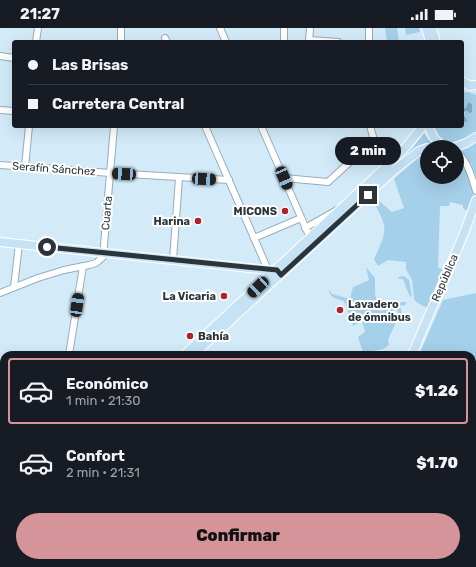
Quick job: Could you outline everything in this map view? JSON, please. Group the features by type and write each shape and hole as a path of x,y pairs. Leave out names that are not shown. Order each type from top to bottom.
{"main road":[{"path":"426,28 429,40"},
{"path":"432,28 435,40"},
{"path":"197,351 406,147 421,128"},
{"path":"429,128 435,140"},
{"path":"464,144 476,137"},
{"path":"311,241 405,161 420,151"},
{"name":"República","path":"414,351 465,231 476,200"},
{"path":"465,231 469,227 476,224"},
{"path":"0,242 258,268 279,272"},
{"path":"258,268 264,275 264,281"},
{"path":"188,351 264,281 279,272"}],"street":[{"path":"36,40 38,28"},
{"path":"121,28 121,40"},
{"path":"220,28 225,40"},
{"path":"284,28 284,40"},
{"path":"309,40 310,28"},
{"path":"368,28 369,40"},
{"path":"0,56 12,58"},
{"path":"0,110 12,112"},
{"path":"25,167 29,128"},
{"name":"Cuarta","path":"104,252 114,128"},
{"path":"206,128 268,270"},
{"path":"262,128 311,241"},
{"path":"284,178 328,182 374,140 371,128"},
{"path":"464,160 470,171 476,191"},
{"name":"Serafín Sánchez","path":"0,165 179,178 229,180"},
{"path":"173,260 179,178"},
{"path":"305,228 346,205"},
{"path":"254,238 301,218"},
{"path":"14,287 19,244"},
{"path":"0,293 64,270 96,263 101,259 104,252"},
{"path":"70,351 83,266"}],"shaded area":[{"path":"385,28 397,28 399,40 387,40"},
{"path":"405,28 419,28 420,32 406,35"},
{"path":"468,92 476,95 476,132 464,141 440,140 436,135 434,128 464,128 466,117 464,113 471,109 472,104 469,103 466,108 464,108 464,93"},
{"path":"468,103 472,104 472,112 464,112 464,108 466,108"},
{"path":"464,115 466,119 467,122 464,122"},
{"path":"424,133 430,140 420,140 420,149 393,168 392,167 413,147"},
{"path":"476,140 476,176 472,165 464,154 464,146"},
{"path":"420,155 420,184 464,184 464,164 471,181 473,199 469,213 463,208 463,205 450,202 449,206 440,206 438,268 443,269 429,309 416,302 414,299 412,280 406,269 406,262 388,260 378,266 374,259 384,236 384,224 373,201 377,199 392,212 404,208 394,179"},
{"path":"366,267 375,278 375,294 380,311 394,308 394,303 407,302 405,305 400,306 402,313 399,315 397,310 392,311 393,315 391,320 396,322 388,340 389,345 383,349 363,351 358,337 365,332 362,321 353,326 344,301 330,295 329,290 332,294 350,299 353,287 369,280"},
{"path":"404,276 409,280 412,296 410,297 403,279 398,279 399,277"},
{"path":"476,293 476,351 421,351 443,300"}],"place":[{"name":"MICONS","path":"285,211"},
{"name":"Harina","path":"198,221"},
{"name":"La Vicaria","path":"224,296"},
{"name":"Lavadero de ómnibus","path":"340,310"},
{"name":"Bahía","path":"190,336"}],"route":[{"path":"47,247 277,270 281,275 312,244 368,195"}]}
